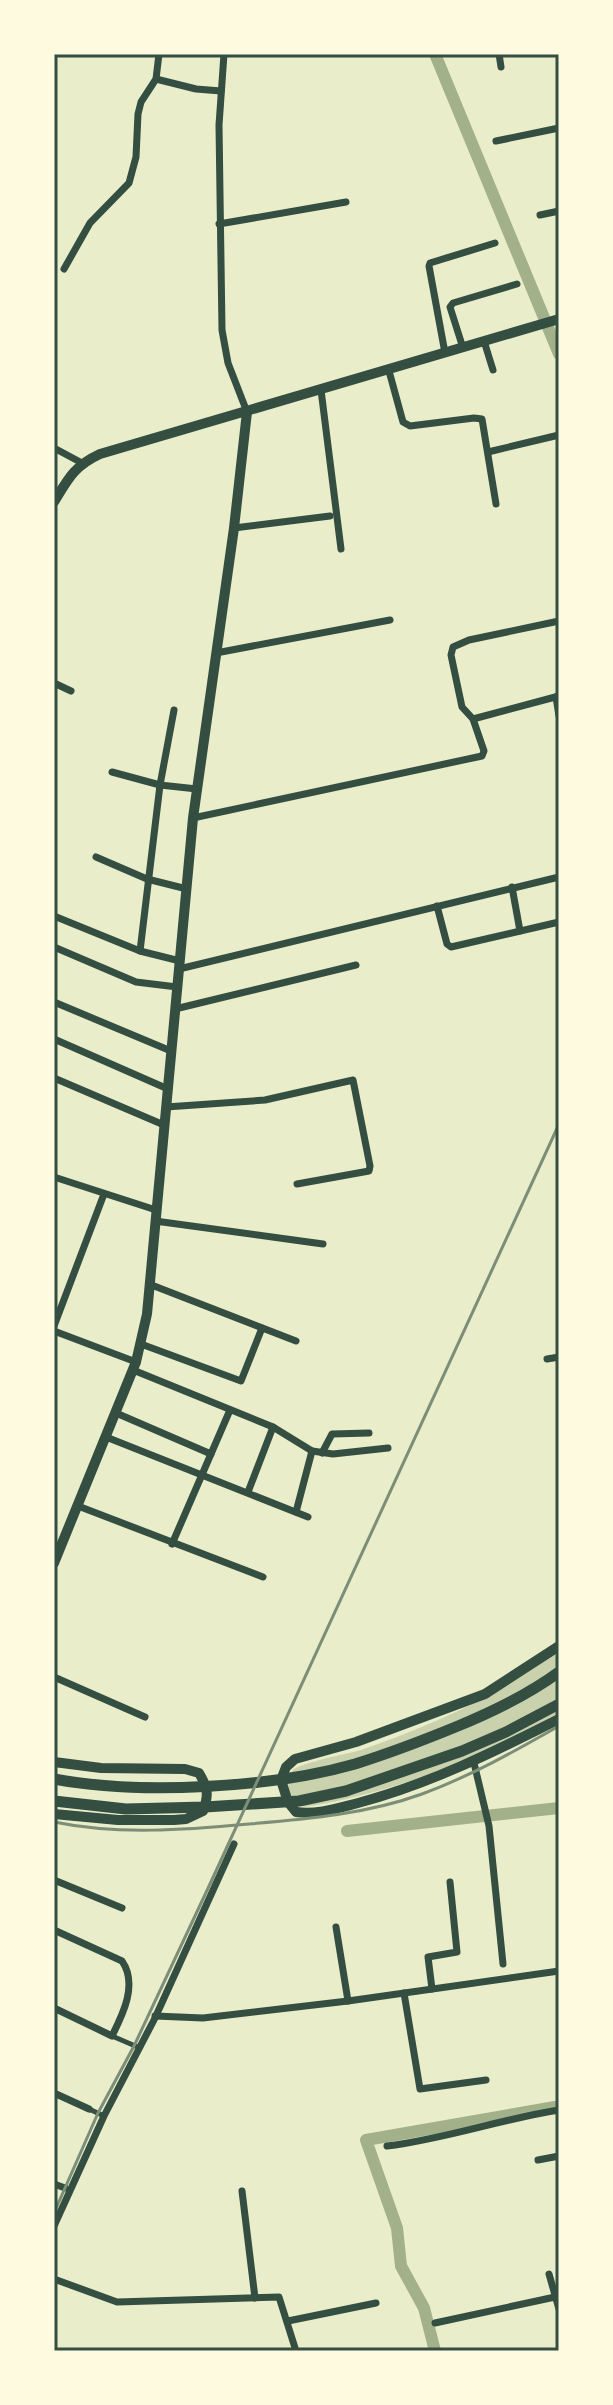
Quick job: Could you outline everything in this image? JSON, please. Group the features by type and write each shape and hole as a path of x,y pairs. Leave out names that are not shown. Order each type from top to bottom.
{"main road":[{"path":"54,502 72,473 82,463 100,454 550,322"},
{"path":"55,1557 135,1366 141,1344 193,818 234,528 247,412"},
{"path":"559,1646 485,1694 356,1742 295,1759 286,1767 281,1780 288,1802 296,1812 310,1814 386,1795 474,1763 559,1719"},
{"path":"54,1779 139,1787 207,1786 280,1779 353,1764 421,1741 488,1713 559,1672"},
{"path":"54,1801 126,1809 299,1801 346,1791 462,1751 559,1704"},
{"path":"54,1762 101,1768 185,1769 199,1773 208,1787 203,1811 186,1819 118,1820 54,1814"}],"street":[{"path":"64,269 90,223 129,183 136,157 138,114 141,102 156,79 159,54"},
{"path":"224,54 219,224 222,330 228,363 247,412"},
{"path":"499,54 501,67"},
{"path":"156,79 196,89 221,91"},
{"path":"496,141 559,128"},
{"path":"219,224 346,202"},
{"path":"540,215 559,211"},
{"path":"445,353 430,263 495,243"},
{"path":"463,348 450,307 453,303 517,284"},
{"path":"484,341 493,370"},
{"path":"389,371 403,422 414,426 480,418 496,504"},
{"path":"321,390 341,549"},
{"path":"488,452 559,435"},
{"path":"54,448 82,463"},
{"path":"234,528 330,516"},
{"path":"216,653 390,620"},
{"path":"193,818 482,756 484,751 473,719 462,707 451,655 453,647 469,640 559,621"},
{"path":"54,683 71,691"},
{"path":"473,719 557,696 559,716"},
{"path":"140,951 160,785 174,710"},
{"path":"112,772 160,785 197,789"},
{"path":"96,857 147,879 187,889"},
{"path":"54,916 179,965 559,877"},
{"path":"512,887 520,931"},
{"path":"437,906 449,946 559,922"},
{"path":"54,947 136,982 177,987"},
{"path":"175,1009 356,965"},
{"path":"54,1002 171,1051"},
{"path":"54,1039 168,1089"},
{"path":"54,1078 164,1125"},
{"path":"166,1107 265,1100 353,1080 369,1171 297,1184"},
{"path":"54,1178 156,1215 323,1244"},
{"path":"104,1194 54,1328 273,1427 312,1451 333,1454 388,1448"},
{"path":"149,1284 296,1341"},
{"path":"141,1344 241,1381 262,1328"},
{"path":"547,1359 559,1357"},
{"path":"172,1544 230,1410"},
{"path":"116,1413 211,1454"},
{"path":"248,1492 273,1427"},
{"path":"322,1453 332,1434 369,1433"},
{"path":"106,1437 308,1517"},
{"path":"296,1512 312,1451"},
{"path":"78,1506 263,1577"},
{"path":"54,1677 145,1717"},
{"path":"474,1763 489,1826 503,1964"},
{"path":"54,2226 234,1844"},
{"path":"54,1880 122,1908"},
{"path":"432,1989 428,1957 457,1952 450,1882"},
{"path":"336,1927 348,2001"},
{"path":"54,1930 122,1961 126,1968 126,2008 112,2036"},
{"path":"155,2016 203,2018 559,1971"},
{"path":"404,1993 420,2089 486,2080"},
{"path":"54,2008 140,2048"},
{"path":"54,2093 104,2116"},
{"path":"387,2146 423,2142 483,2124 559,2110"},
{"path":"538,2160 559,2156"},
{"path":"54,2184 65,2188"},
{"path":"242,2191 255,2298"},
{"path":"549,2274 559,2309"},
{"path":"54,2279 117,2302 279,2297 296,2351"},
{"path":"435,2323 555,2297"},
{"path":"288,2321 376,2303"}],"green space":[{"path":"559,1650 559,1713 467,1759 403,1783 304,1807 293,1797 288,1781 296,1768 361,1750 439,1720 512,1682"}],"waterway":[{"path":"435,54 559,354"},
{"path":"347,1831 559,1808"},
{"path":"435,2351 424,2308 401,2266 397,2228 366,2140 555,2107"}],"railway":[{"path":"54,2213 98,2113 134,2046 210,1884 559,1124"},
{"path":"54,1822 102,1829 176,1829 337,1815 401,1801 440,1787 559,1726"}]}
